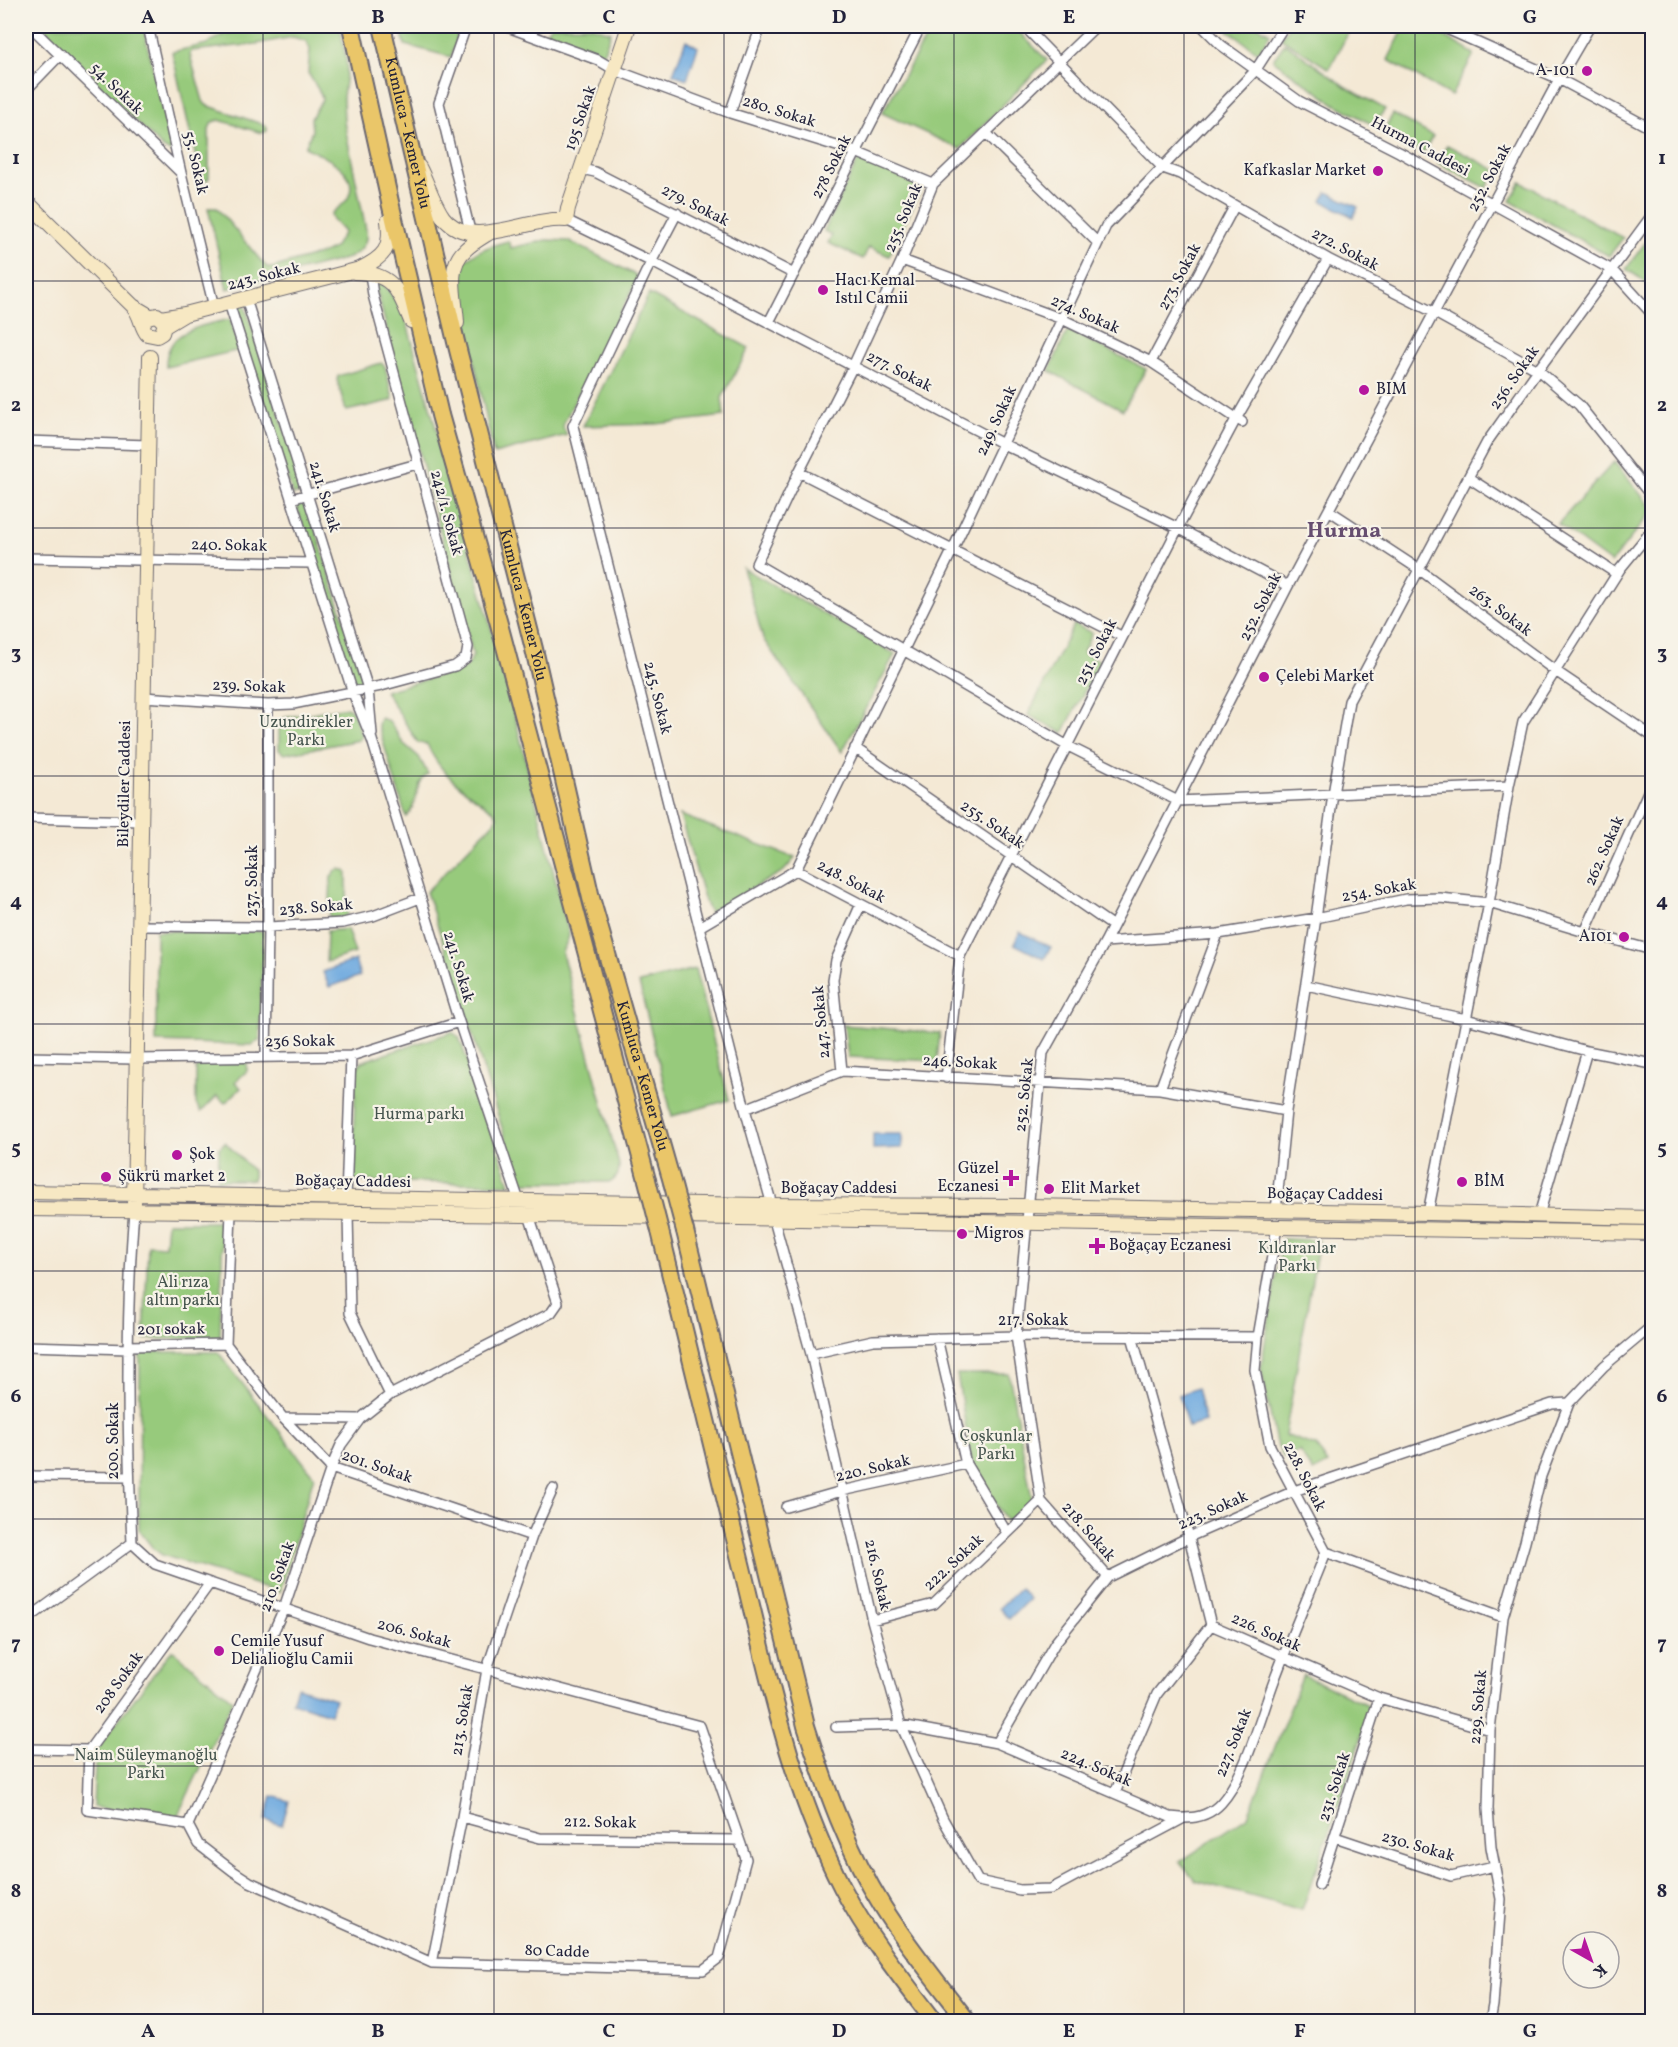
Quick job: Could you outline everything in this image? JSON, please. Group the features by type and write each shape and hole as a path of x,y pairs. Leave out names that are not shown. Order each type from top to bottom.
{"highway":[{"name":"Kumluca - Kemer Yolu","path":"382,26 456,342 534,650 591,898 672,1182 806,1726 827,1791 852,1850 883,1907 968,2022"},
{"name":"Kumluca - Kemer Yolu","path":"352,27 390,202 441,415 647,1180 785,1742 810,1815 842,1886 861,1920 934,2022"}],"main road":[{"name":"195 Sokak","path":"566,220 567,208 615,70 627,26"},
{"path":"412,154 438,209 456,229 489,233 553,219 566,220"},
{"path":"26,201 154,326"},
{"path":"352,273 375,261 388,246 390,202"},
{"path":"456,342 454,269 465,249 489,233"},
{"path":"352,273 370,274 384,279 396,288 423,339"},
{"name":"243. Sokak","path":"154,326 185,314 352,273"},
{"name":"Bileydiler Caddesi","path":"134,1211 148,445 150,357 154,326"},
{"name":"Boğaçay Caddesi","path":"26,1192 134,1195 529,1215 1029,1206 1653,1218"},
{"name":"Boğaçay Caddesi","path":"26,1209 231,1212 519,1200 1028,1223 1653,1233"}],"street":[{"name":"54. Sokak","path":"30,26 181,173"},
{"name":"55. Sokak","path":"148,26 214,307"},
{"path":"466,26 439,103 470,231"},
{"name":"280. Sokak","path":"505,26 598,60 615,70 730,113 856,152 933,184"},
{"path":"730,113 761,26"},
{"name":"278 Sokak","path":"770,322 921,26"},
{"name":"272. Sokak","path":"1024,26 1163,168 1180,174 1234,207 1436,313 1538,370 1579,405 1653,497"},
{"name":"255. Sokak","path":"904,649 756,564 799,472 853,366 902,260 933,184 1096,26"},
{"name":"Hurma Caddesi","path":"1202,26 1221,45 1299,101 1399,152 1612,270 1653,314"},
{"name":"249. Sokak","path":"796,870 953,549 1106,226 1255,71 1284,26"},
{"path":"1440,26 1559,79 1653,129"},
{"name":"252. Sokak","path":"1028,1223 1043,1053 1105,942 1288,586 1436,313 1559,79 1590,26"},
{"path":"26,90 60,55"},
{"path":"986,133 1098,243"},
{"name":"279. Sokak","path":"581,169 595,172 794,274"},
{"name":"273. Sokak","path":"1151,362 1234,207"},
{"name":"245. Sokak","path":"677,213 573,426 773,1212"},
{"name":"256. Sokak","path":"1276,1211 1286,1111 1349,700 1487,442 1653,214"},
{"name":"277. Sokak","path":"566,220 770,322 1003,444 1178,528 1288,586"},
{"name":"251. Sokak","path":"946,1078 960,956 1121,636 1178,528 1328,258"},
{"name":"274. Sokak","path":"902,260 1062,320 1151,362 1239,421"},
{"name":"242/1. Sokak","path":"368,689 455,666 466,658 468,653 417,464 370,274"},
{"name":"241. Sokak","path":"246,299 368,689 372,740"},
{"name":"241. Sokak","path":"229,303 352,693 372,740 459,1022 519,1200"},
{"path":"26,441 148,445"},
{"path":"291,499 417,464"},
{"path":"799,472 1121,636"},
{"path":"1469,478 1617,574"},
{"name":"263. Sokak","path":"1329,511 1420,570 1554,670 1653,736"},
{"path":"1428,1213 1523,722 1617,574 1653,530"},
{"name":"240. Sokak","path":"26,558 311,563"},
{"path":"904,649 1066,745 1178,801 1509,786"},
{"name":"239. Sokak","path":"143,697 268,705 292,704 368,689"},
{"name":"237. Sokak","path":"266,1057 268,705"},
{"name":"255. Sokak","path":"855,748 1113,926"},
{"name":"262. Sokak","path":"1585,932 1653,783"},
{"path":"26,819 141,821"},
{"name":"248. Sokak","path":"699,927 796,870 960,956"},
{"name":"238. Sokak","path":"139,926 268,927 350,922 420,898"},
{"name":"254. Sokak","path":"1105,942 1218,934 1316,918 1406,899 1440,898 1489,903 1653,950"},
{"name":"247. Sokak","path":"842,1071 833,980 836,960 861,904"},
{"path":"1160,1089 1218,934"},
{"path":"1306,985 1466,1019 1587,1051 1653,1064"},
{"name":"236 Sokak","path":"26,1057 136,1059 351,1056 459,1022"},
{"path":"1539,1215 1587,1051"},
{"path":"351,1056 347,1206 350,1313 390,1395"},
{"name":"246. Sokak","path":"745,1108 842,1071 1160,1089 1286,1111"},
{"name":"200. Sokak","path":"132,1543 129,1477 129,1348 134,1211"},
{"name":"201 sokak","path":"26,1346 129,1348 226,1344 231,1212"},
{"name":"216. Sokak","path":"773,1212 811,1354 872,1620 901,1725 943,1820 978,1881 1020,1890"},
{"name":"210. Sokak","path":"188,1825 284,1608 331,1468 341,1445 360,1419 390,1395 551,1313 558,1304 529,1215"},
{"name":"218. Sokak","path":"1028,1223 1016,1336 1041,1501 1108,1578"},
{"name":"228. Sokak","path":"1277,1227 1258,1337 1255,1370 1270,1446 1326,1552"},
{"path":"1569,1403 1604,1366 1653,1326"},
{"name":"217. Sokak","path":"811,1354 873,1340 1016,1336 1258,1337"},
{"name":"226. Sokak","path":"1132,1336 1189,1537 1211,1625 1380,1698 1490,1730"},
{"path":"937,1338 966,1464 1007,1533"},
{"name":"201. Sokak","path":"226,1344 283,1418 331,1468 532,1536"},
{"name":"223. Sokak","path":"997,1743 1055,1643 1108,1578 1189,1537 1294,1491 1552,1404 1569,1403"},
{"name":"229. Sokak","path":"1490,2022 1501,1899 1494,1866 1488,1809 1490,1730 1503,1617 1541,1476 1569,1403"},
{"path":"283,1418 360,1419"},
{"name":"220. Sokak","path":"786,1507 842,1491 966,1464"},
{"path":"26,1476 129,1477"},
{"name":"213. Sokak","path":"432,1963 462,1817 487,1669 532,1536 553,1490"},
{"name":"222. Sokak","path":"872,1620 934,1604 1041,1501"},
{"path":"27,1618 132,1543"},
{"name":"206. Sokak","path":"132,1543 155,1564 369,1638 700,1726"},
{"path":"1326,1552 1503,1617"},
{"name":"227. Sokak","path":"1020,1890 1051,1890 1184,1818 1204,1815 1219,1805 1232,1789 1242,1768 1326,1552"},
{"name":"208 Sokak","path":"88,1750 210,1583"},
{"path":"1115,1792 1157,1694 1211,1625"},
{"name":"231. Sokak","path":"1319,1885 1380,1698"},
{"path":"836,1727 901,1725 997,1743"},
{"name":"80 Cadde","path":"188,1825 198,1844 250,1882 432,1963 703,1970 719,1958 746,1859 700,1726"},
{"name":"224. Sokak","path":"997,1743 1170,1817 1184,1818"},
{"path":"26,1749 88,1750 87,1810 188,1825"},
{"name":"212. Sokak","path":"462,1817 540,1838 739,1840"},
{"name":"230. Sokak","path":"1335,1837 1451,1876 1494,1866"}],"green space":[{"path":"44,26 143,26 172,151 163,148 48,34"},
{"path":"258,26 340,26 347,66 343,97 344,122 366,239 360,250 349,258 227,289 208,208 217,208 262,262 272,268 334,248 344,232 333,220 331,214 348,198 351,188 350,180 345,172 330,160 305,147 312,131 311,118 322,100 321,94 308,73 310,49 306,41 293,37 256,44 191,51 190,55 206,105 262,124 267,128 267,131 262,133 219,120 212,122 209,129 209,178 202,185 172,52 207,44 222,35"},
{"path":"400,26 461,26 451,57 405,45"},
{"path":"551,26 591,26 611,32 603,54 545,33"},
{"path":"933,26 1013,26 1047,60 960,149 882,113"},
{"path":"1222,26 1258,26 1270,33 1259,53"},
{"path":"1289,26 1352,26 1329,69 1281,38"},
{"path":"1405,26 1427,26 1474,54 1451,96 1388,60"},
{"path":"1285,43 1346,87 1385,109 1375,126 1335,104 1273,60"},
{"path":"1393,114 1433,136 1423,153 1383,131"},
{"path":"1447,145 1496,170 1487,188 1438,163"},
{"path":"859,158 922,187 889,256 869,247 863,259 828,243 832,235 824,231"},
{"path":"1521,182 1623,238 1609,256 1510,201"},
{"path":"1652,233 1652,290 1643,280 1626,269"},
{"path":"546,240 569,241 638,278 564,422 563,427 567,435 494,454 460,294 459,270 473,254 495,245 508,241 511,248"},
{"path":"378,283 383,283 404,312 509,693 569,934 562,953 619,1165 618,1175 611,1182 520,1182 426,892 495,821 497,816 494,811 447,774 427,744 418,743 385,691 463,669 469,664 473,655 376,288"},
{"path":"649,294 749,348 722,398 724,416 656,424 583,426"},
{"path":"244,303 304,491 293,495 233,306"},
{"path":"230,319 240,350 166,367 167,354 178,337 196,328"},
{"path":"1068,330 1146,369 1123,410 1049,371"},
{"path":"381,363 385,366 393,399 346,411 337,380 338,376"},
{"path":"1614,462 1652,508 1652,511 1611,563 1558,524"},
{"path":"306,498 365,688 355,690 295,501"},
{"path":"743,568 895,654 842,752 763,639"},
{"path":"1074,624 1092,633 1083,652 1100,661 1063,733 1028,715"},
{"name":"Uzundirekler Parkı","path":"347,707 352,710 362,736 359,740 284,754 279,750 279,723 283,718"},
{"path":"380,718 389,721 403,743 419,757 428,774 420,783 413,807 406,817 378,725"},
{"path":"680,815 795,858 784,871 710,912"},
{"path":"339,869 346,871 347,874 347,917 329,919 331,877"},
{"path":"347,929 355,953 326,962 327,931"},
{"path":"156,931 263,931 260,1039 252,1045 156,1042"},
{"path":"695,969 729,1100 672,1116 639,983"},
{"path":"844,1025 940,1033 937,1061 848,1057"},
{"name":"Hurma parkı","path":"452,1032 459,1037 510,1184 352,1181 356,1069 361,1062"},
{"path":"247,1062 247,1071 235,1082 241,1088 225,1103 217,1096 201,1112 196,1104 196,1069 200,1063"},
{"path":"225,1142 253,1171 253,1180 218,1180 219,1148"},
{"name":"Ali rıza altın parkı","path":"167,1222 223,1222 220,1338 144,1339 148,1245 165,1246"},
{"name":"Kıldıranlar Parkı","path":"1282,1239 1319,1240 1285,1435 1316,1446 1328,1464 1313,1472 1299,1451 1284,1458 1276,1443 1261,1368"},
{"path":"140,1352 218,1352 314,1476 280,1592 162,1555 152,1547 139,1530"},
{"name":"Çoşkunlar Parkı","path":"957,1374 1009,1374 1032,1499 1007,1522 972,1465"},
{"name":"Naim Süleymanoğlu Parkı","path":"172,1650 233,1700 175,1821 93,1807 96,1749"},
{"path":"1303,1675 1372,1707 1302,1910 1196,1881 1180,1862 1248,1816"}],"water":[{"path":"686,40 698,47 687,79 673,74"},
{"path":"1327,192 1358,207 1353,217 1322,201"},
{"path":"1020,932 1051,947 1044,959 1014,944"},
{"path":"355,960 360,976 329,987 323,972"},
{"path":"873,1134 902,1134 902,1148 873,1149"},
{"path":"1197,1388 1205,1422 1188,1427 1179,1395"},
{"path":"1020,1588 1029,1599 1009,1619 999,1608"},
{"path":"297,1687 335,1699 330,1714 292,1702"},
{"path":"272,1796 289,1801 282,1825 265,1820"}],"place":[{"name":"A-101","path":"1587,71"},
{"name":"Kafkaslar Market","path":"1378,171"},
{"name":"Hacı Kemal Istıl Camii","path":"823,290"},
{"name":"BIM","path":"1364,390"},
{"name":"Çelebi Market","path":"1264,677"},
{"name":"A101","path":"1624,937"},
{"name":"Şok","path":"177,1155"},
{"name":"Şükrü market 2","path":"106,1177"},
{"name":"Güzel Eczanesi","path":"1011,1178"},
{"name":"BİM","path":"1462,1182"},
{"name":"Elit Market","path":"1049,1189"},
{"name":"Migros","path":"962,1234"},
{"name":"Boğaçay Eczanesi","path":"1097,1246"},
{"name":"Cemile Yusuf Delialioğlu Camii","path":"219,1651"}],"district":[{"name":"Hurma","path":"1344,531"}]}
